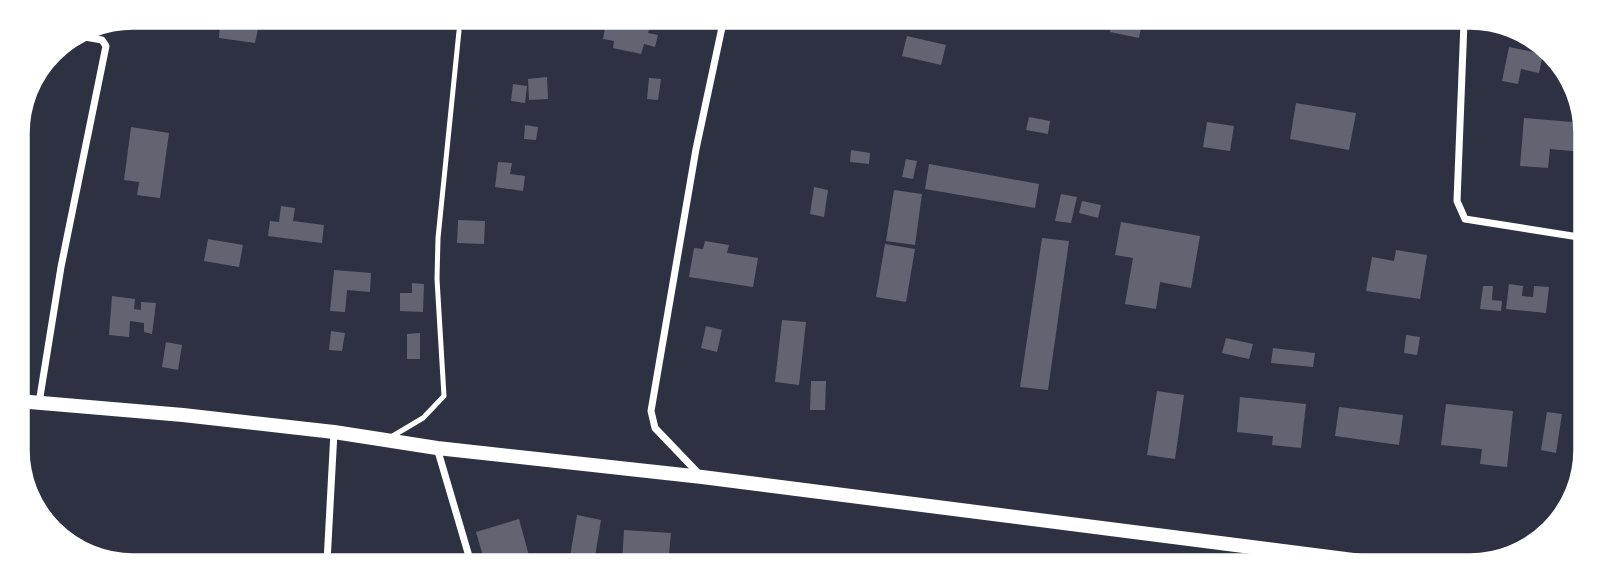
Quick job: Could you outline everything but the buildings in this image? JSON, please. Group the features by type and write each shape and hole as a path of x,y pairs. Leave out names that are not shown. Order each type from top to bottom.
{"main road":[{"path":"28,402 334,432 437,448 702,477 1257,555"}],"street":[{"path":"702,477 656,428 651,411 696,149 722,28"},
{"path":"1464,28 1457,201 1460,212 1465,219 1575,236"},
{"path":"39,403 52,315 106,46 102,40 90,38"},
{"path":"327,555 334,432"},
{"path":"437,448 469,555"}],"lane":[{"path":"388,439 423,418 444,396 437,279 438,238 459,31"}]}
